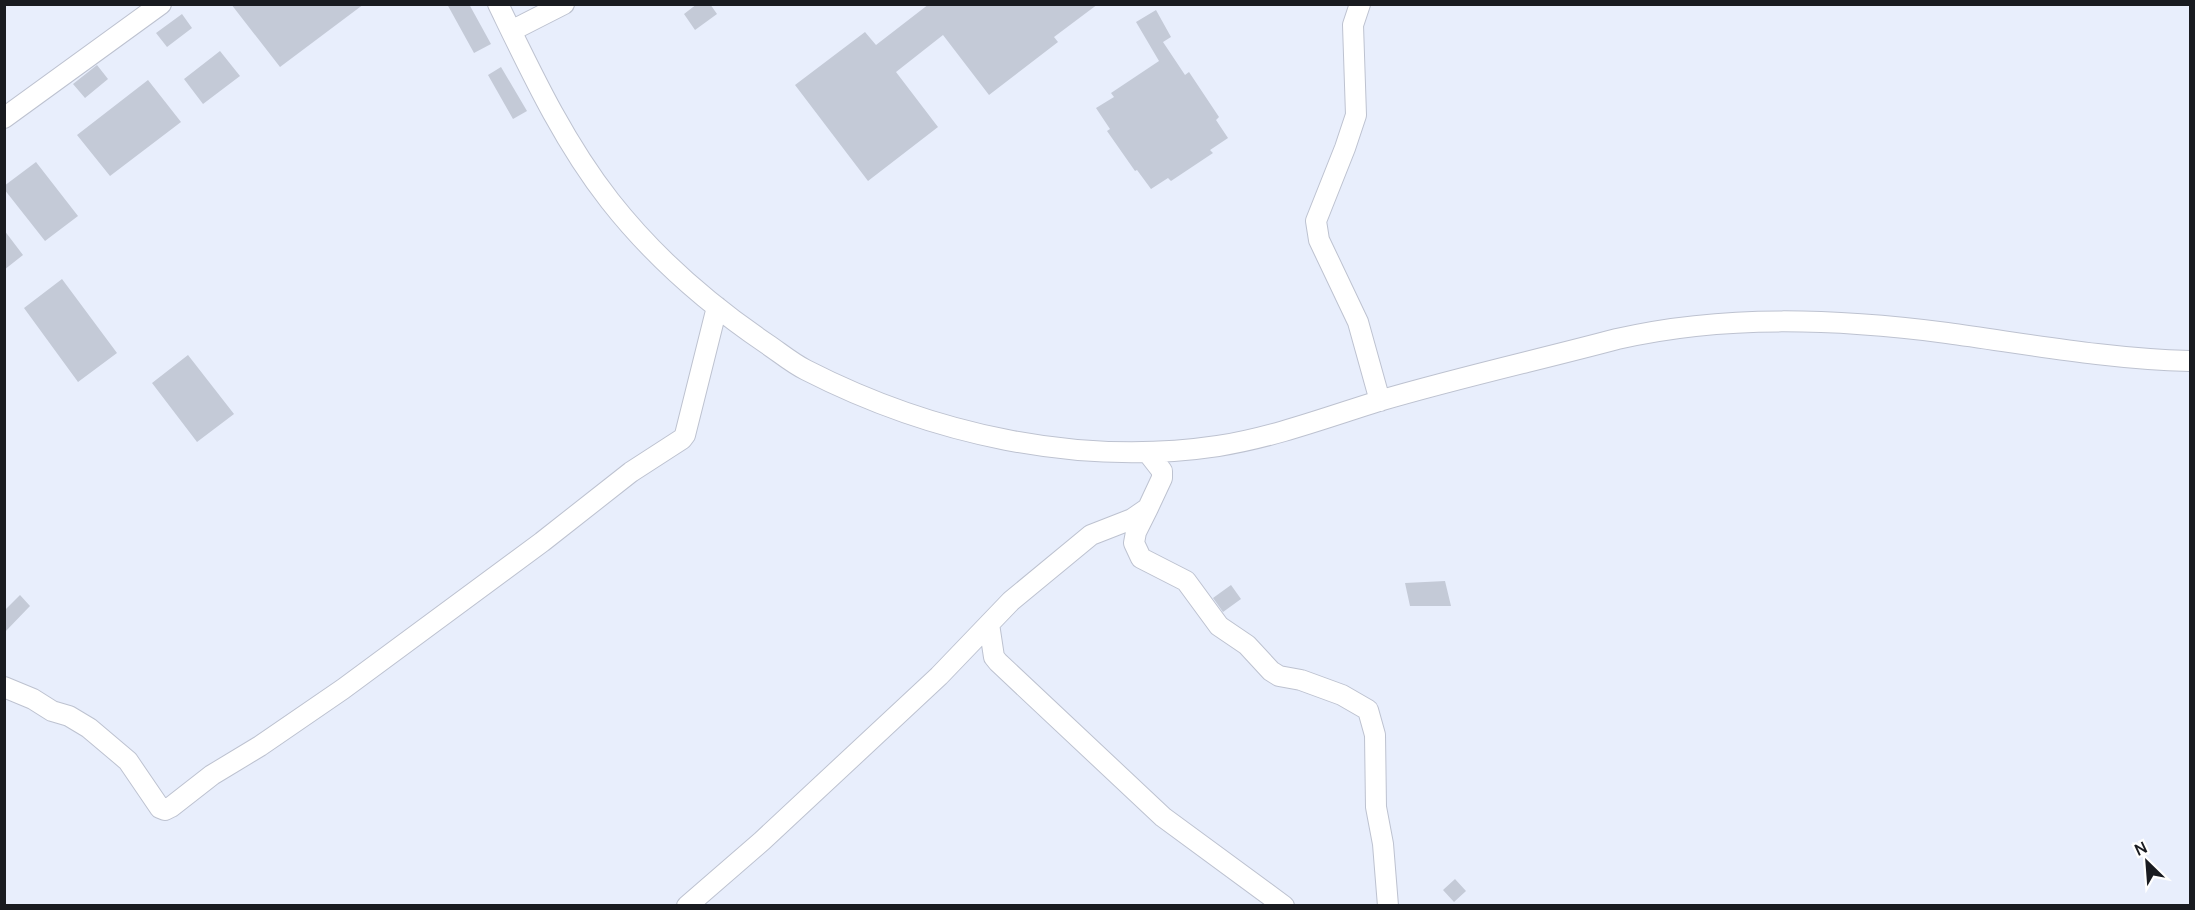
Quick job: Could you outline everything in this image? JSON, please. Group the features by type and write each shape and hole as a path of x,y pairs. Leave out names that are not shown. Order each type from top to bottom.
{"street":[{"path":"4,118 161,4"},
{"path":"498,4 562,131 609,199 655,254 743,328 804,369 900,412 960,430 1071,448 1148,453 1217,446 1275,435 1380,401 1649,332 1731,322 1821,321 1944,333 2101,356 2190,361"},
{"path":"511,31 564,4"},
{"path":"1360,4 1353,26 1356,115 1316,221 1319,240 1358,322 1380,401"},
{"path":"4,687 33,699 52,711 69,716 89,728 128,761 160,808 165,810 171,807 212,775 260,746 343,688 542,542 632,472 682,439 685,435 717,307"},
{"path":"1148,453 1162,471 1162,478 1136,532 1134,543 1141,558 1186,581 1219,626 1247,645 1271,671 1279,676 1300,680 1342,695 1368,710 1375,735 1376,807 1383,844 1388,906"},
{"path":"687,906 762,841 939,676 1011,601 1091,535 1132,519 1148,508"},
{"path":"989,624 994,657 998,662 1163,817 1284,906"}],"building":[{"path":"231,4 364,4 280,67"},
{"path":"447,4 469,4 491,44 474,53"},
{"path":"697,4 710,4 717,14 695,30 684,14"},
{"path":"929,4 1098,4 1054,37 1058,42 989,95 943,35 896,72 938,127 868,181 795,85 865,32 876,45"},
{"path":"1156,10 1171,37 1163,42 1185,75 1189,72 1219,117 1216,120 1228,138 1210,150 1213,153 1171,181 1168,178 1151,189 1137,170 1135,171 1107,131 1110,129 1096,108 1114,97 1111,93 1159,61 1136,22"},
{"path":"182,14 192,28 167,47 156,33"},
{"path":"220,51 240,76 203,104 184,79"},
{"path":"97,65 108,79 85,98 73,84"},
{"path":"501,67 527,111 513,119 488,75"},
{"path":"148,80 181,122 110,176 77,135"},
{"path":"36,162 78,216 45,241 4,189 4,186"},
{"path":"4,230 23,255 4,270"},
{"path":"62,279 117,353 78,382 24,308"},
{"path":"188,355 234,414 197,442 152,383"},
{"path":"1445,581 1451,606 1410,606 1405,583"},
{"path":"1231,585 1241,599 1223,612 1213,598"},
{"path":"20,595 30,606 4,633 4,611"},
{"path":"1455,879 1466,891 1454,902 1443,890"}]}
